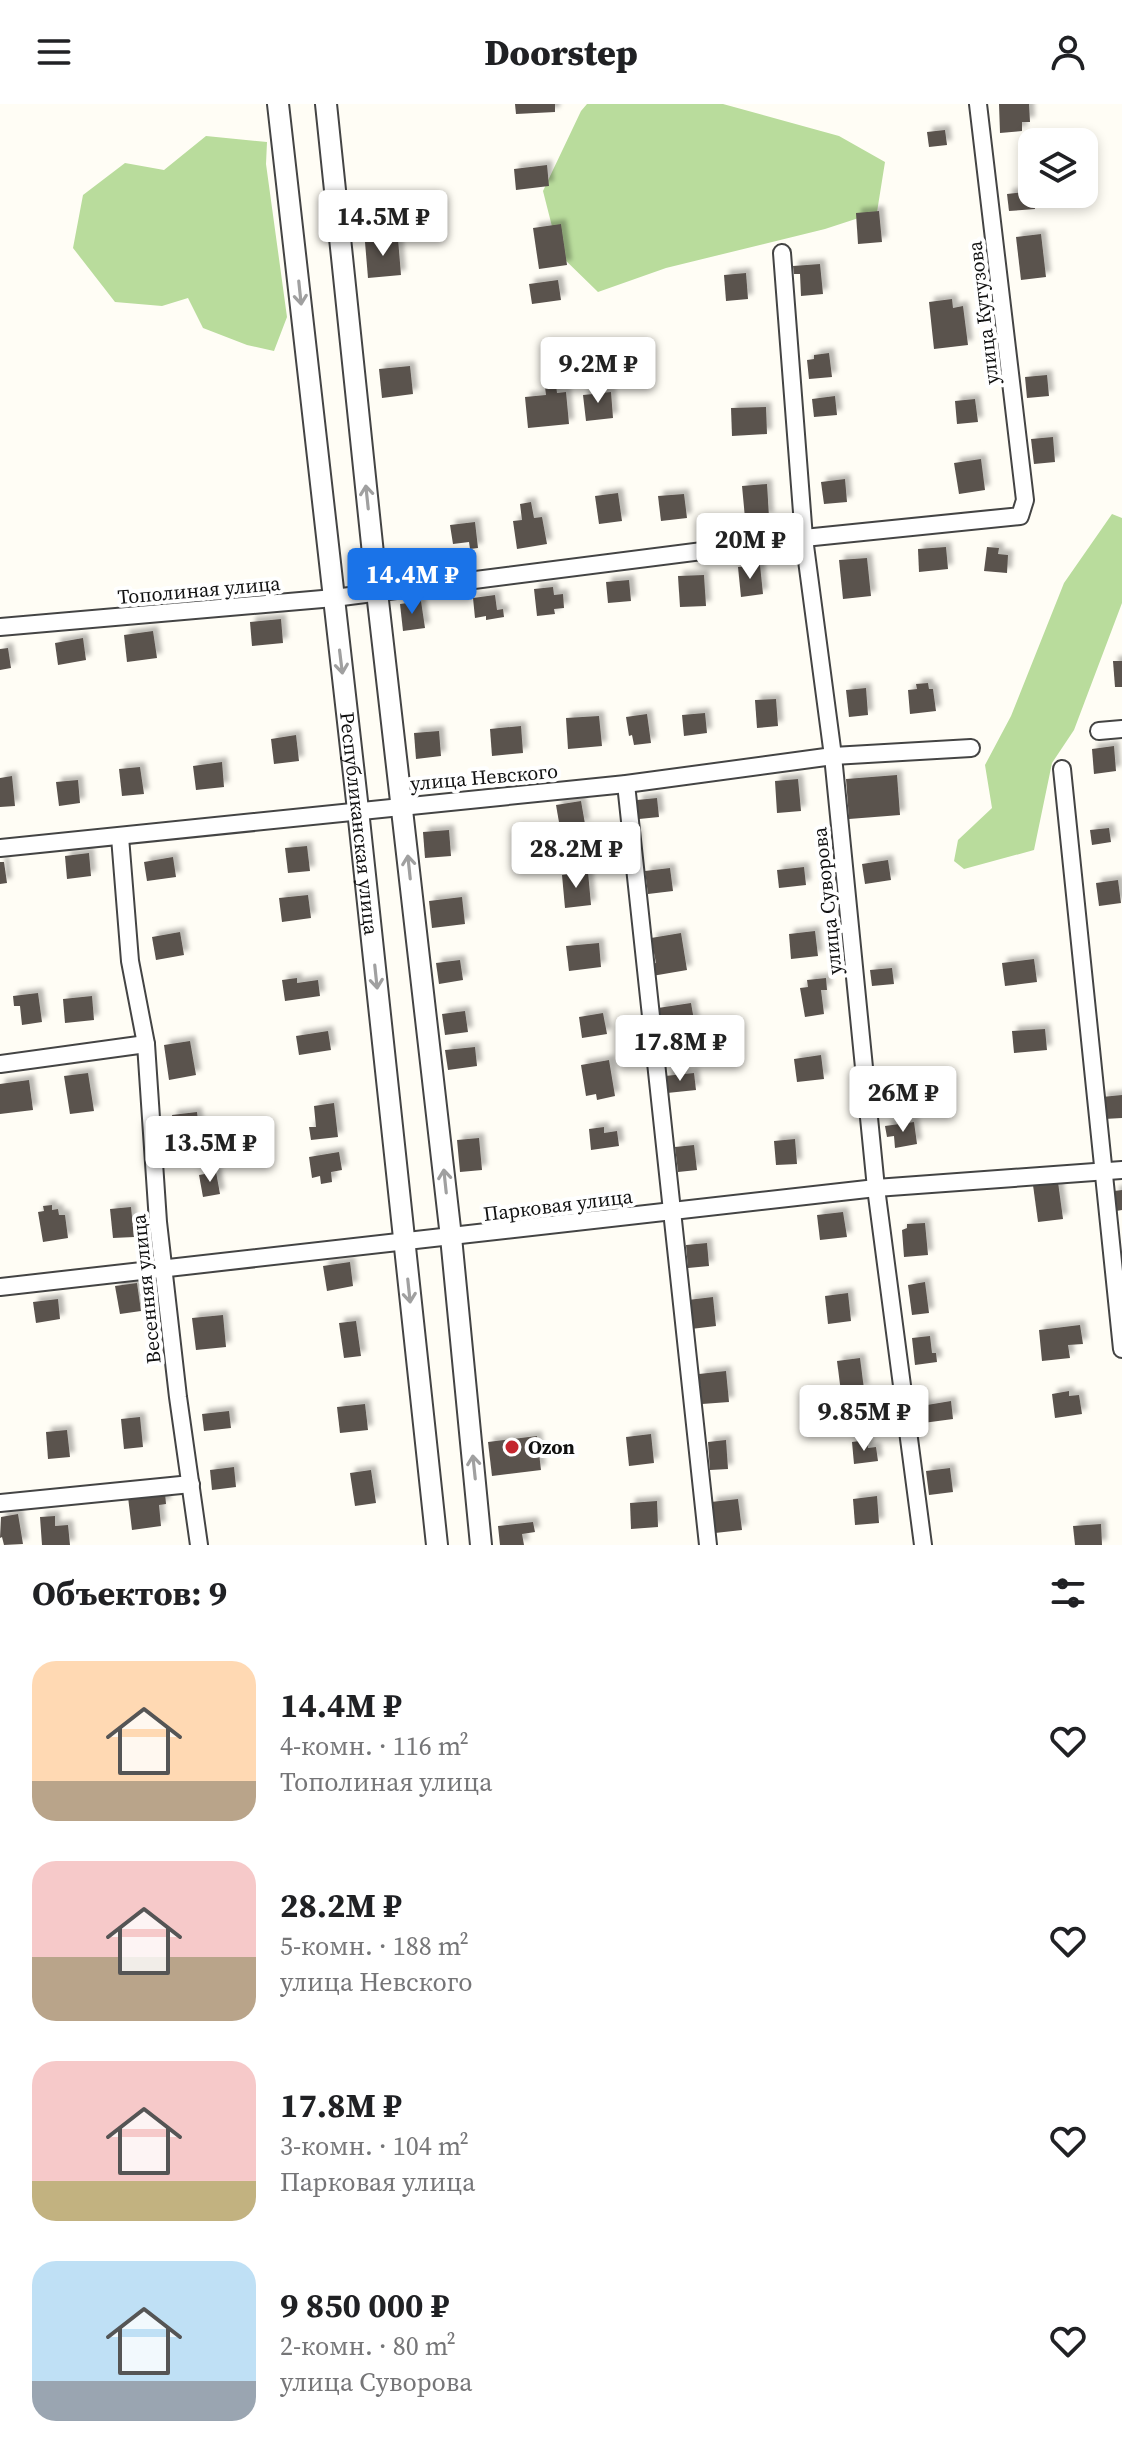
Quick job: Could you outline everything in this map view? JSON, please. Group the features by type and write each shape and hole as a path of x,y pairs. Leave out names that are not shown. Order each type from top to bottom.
{"street":[{"name":"Республиканская улица","path":"278,104 437,1545"},
{"path":"326,104 377,592 451,1237 481,1545"},
{"name":"улица Кутузова","path":"978,104 1025,500 1020,516"},
{"name":"улица Суворова","path":"782,253 804,538 833,756 876,1188 923,1545"},
{"name":"Тополиная улица","path":"0,627 334,598 804,538 1020,516"},
{"path":"1099,731 1122,729"},
{"name":"улица Невского","path":"0,848 626,784 833,756 971,748"},
{"path":"1062,769 1122,1349"},
{"path":"626,784 708,1545"},
{"name":"Весенняя улица","path":"120,837 130,961 146,1044 158,1222 199,1545"},
{"path":"0,1064 146,1044"},
{"name":"Парковая улица","path":"0,1287 876,1188 1122,1170"},
{"path":"0,1503 191,1484"}],"green space":[{"path":"587,104 723,104 839,136 885,162 877,212 825,229 666,268 598,292 559,254 543,191"},
{"path":"206,136 267,142 266,164 287,317 274,351 247,345 203,328 188,298 162,306 115,302 73,248 83,195 125,163 164,170"},
{"path":"1112,514 1122,518 1122,603 1074,730 1052,763 1034,850 964,869 954,861 958,840 992,808 985,765 1011,716 1064,583"}],"building":[{"path":"515,104 555,104 555,112 516,114"},
{"path":"999,104 1029,104 1030,122 1022,122 1018,131 1000,133"},
{"path":"945,130 947,145 929,147 927,132"},
{"path":"547,165 549,186 516,190 514,169"},
{"path":"1018,193 1018,208 1035,209 1009,211 1007,194"},
{"path":"879,211 882,242 858,244 856,213"},
{"path":"561,224 567,265 539,269 533,228"},
{"path":"1041,234 1046,277 1021,280 1016,237"},
{"path":"398,239 401,275 368,278 365,242"},
{"path":"820,264 823,294 801,296 800,274 794,274 793,266"},
{"path":"746,273 748,299 726,301 724,275"},
{"path":"558,280 561,300 532,304 529,284"},
{"path":"952,299 953,308 963,306 968,345 934,349 929,302"},
{"path":"829,353 832,377 809,379 807,360 814,359 814,355"},
{"path":"410,366 413,394 382,398 379,369"},
{"path":"1047,375 1049,396 1027,398 1025,377"},
{"path":"556,385 557,393 566,392 569,424 528,428 525,397 546,395 545,387"},
{"path":"601,387 601,393 611,392 613,418 586,421 583,395 593,394 592,388"},
{"path":"835,396 837,415 814,417 812,399"},
{"path":"975,399 978,422 957,424 955,401"},
{"path":"766,407 767,434 732,436 731,408"},
{"path":"1053,437 1055,462 1034,464 1031,439"},
{"path":"981,459 985,490 959,494 954,463"},
{"path":"845,479 847,502 824,504 821,482"},
{"path":"767,484 769,517 745,518 742,486"},
{"path":"618,493 622,521 599,524 595,496"},
{"path":"684,494 687,518 661,521 658,496"},
{"path":"531,502 534,518 542,517 547,544 517,549 513,521 522,520 520,504"},
{"path":"475,522 478,548 470,549 469,542 453,544 450,525"},
{"path":"946,547 948,569 919,572 918,549"},
{"path":"987,547 999,548 998,554 1008,555 1007,573 984,571"},
{"path":"867,558 871,596 843,599 839,560"},
{"path":"760,565 763,594 741,597 738,567"},
{"path":"704,575 706,606 680,607 678,576"},
{"path":"629,580 631,601 608,603 606,582"},
{"path":"553,587 554,595 563,594 564,608 554,609 555,614 537,616 534,589"},
{"path":"495,595 497,610 503,609 504,617 475,618 473,598"},
{"path":"421,601 425,628 403,631 400,604"},
{"path":"281,619 283,643 252,646 250,622"},
{"path":"153,631 157,658 127,662 124,635"},
{"path":"83,638 86,660 58,665 55,643"},
{"path":"8,648 11,668 0,670 0,649"},
{"path":"1113,661 1122,661 1122,687 1115,687"},
{"path":"928,683 929,689 933,689 936,711 910,714 908,690 917,689 916,684"},
{"path":"866,688 868,715 849,717 846,690"},
{"path":"776,699 778,726 757,728 755,700"},
{"path":"705,713 707,733 684,736 682,715"},
{"path":"647,714 651,743 634,745 626,717"},
{"path":"599,716 602,746 568,749 566,718"},
{"path":"521,726 523,753 492,756 490,729"},
{"path":"439,731 441,756 416,759 414,733"},
{"path":"296,735 299,761 274,764 271,739"},
{"path":"1114,746 1116,771 1094,774 1092,749"},
{"path":"222,762 224,787 196,790 193,766"},
{"path":"140,767 144,794 122,796 119,769"},
{"path":"897,775 900,815 849,819 846,779"},
{"path":"12,776 15,806 0,807 0,778"},
{"path":"798,779 801,811 777,813 775,781"},
{"path":"78,780 80,803 59,806 56,782"},
{"path":"657,798 659,817 639,819 637,800"},
{"path":"581,801 585,824 560,828 556,805"},
{"path":"1109,828 1111,842 1092,845 1090,830"},
{"path":"449,830 451,856 425,858 423,832"},
{"path":"307,846 310,871 288,873 285,848"},
{"path":"89,853 91,876 67,879 65,856"},
{"path":"173,857 176,877 147,881 144,862"},
{"path":"888,860 891,880 865,884 862,864"},
{"path":"0,862 4,862 7,883 0,884"},
{"path":"804,867 806,885 779,888 777,870"},
{"path":"670,868 673,891 648,894 645,871"},
{"path":"588,872 591,905 565,908 562,875"},
{"path":"1118,880 1121,903 1099,906 1096,883"},
{"path":"308,895 311,918 282,922 279,898"},
{"path":"462,897 465,924 432,928 429,901"},
{"path":"815,931 818,956 791,959 789,934"},
{"path":"180,932 184,955 156,960 152,937"},
{"path":"681,933 687,970 652,976 650,964 656,963 651,938"},
{"path":"599,943 601,967 569,971 566,946"},
{"path":"1034,959 1037,982 1005,986 1002,963"},
{"path":"460,960 463,980 439,984 436,963"},
{"path":"892,968 894,984 872,986 870,970"},
{"path":"297,978 297,983 318,980 320,996 285,1001 282,980"},
{"path":"826,978 827,990 821,990 824,1014 805,1017 800,988 808,987 807,980"},
{"path":"38,993 42,1022 22,1025 20,1006 14,1006 13,996"},
{"path":"92,996 94,1020 65,1023 63,999"},
{"path":"691,1003 695,1026 661,1031 658,1008"},
{"path":"465,1011 468,1032 445,1035 442,1014"},
{"path":"603,1013 607,1034 582,1038 579,1017"},
{"path":"1045,1029 1047,1050 1014,1053 1012,1031"},
{"path":"328,1031 331,1050 299,1055 296,1036"},
{"path":"190,1041 196,1075 169,1080 164,1045"},
{"path":"475,1047 477,1066 448,1070 445,1050"},
{"path":"821,1055 824,1079 797,1082 794,1059"},
{"path":"609,1060 615,1096 597,1100 596,1094 586,1096 581,1065"},
{"path":"88,1073 94,1111 70,1114 64,1076"},
{"path":"694,1073 696,1090 667,1093 665,1076"},
{"path":"29,1080 33,1110 0,1114 0,1084"},
{"path":"1122,1095 1122,1118 1104,1119 1102,1097"},
{"path":"334,1103 338,1137 311,1140 309,1127 316,1127 314,1106"},
{"path":"197,1112 200,1137 194,1138 194,1143 175,1145 172,1115"},
{"path":"914,1122 917,1144 895,1148 894,1136 887,1137 885,1126"},
{"path":"604,1127 604,1133 617,1131 619,1146 591,1150 589,1129"},
{"path":"479,1138 482,1170 460,1172 457,1140"},
{"path":"795,1139 797,1164 776,1165 774,1141"},
{"path":"694,1145 697,1170 678,1172 675,1147"},
{"path":"339,1152 342,1170 331,1172 332,1182 321,1184 320,1176 312,1178 309,1157"},
{"path":"216,1172 220,1194 203,1197 199,1175"},
{"path":"1058,1182 1063,1219 1038,1222 1033,1185"},
{"path":"1122,1190 1122,1210 1116,1211 1114,1191"},
{"path":"52,1205 52,1210 58,1209 59,1215 65,1215 68,1238 43,1242 38,1212 44,1211 43,1206"},
{"path":"131,1207 134,1237 113,1238 110,1209"},
{"path":"843,1212 847,1237 820,1240 817,1215"},
{"path":"925,1223 928,1255 904,1257 902,1230 907,1228 907,1224"},
{"path":"707,1243 709,1266 688,1268 686,1245"},
{"path":"350,1262 353,1286 327,1291 323,1266"},
{"path":"925,1282 929,1313 912,1315 908,1285"},
{"path":"137,1283 141,1311 120,1314 115,1286"},
{"path":"848,1293 851,1321 828,1324 825,1296"},
{"path":"713,1297 716,1326 691,1329 688,1300"},
{"path":"58,1299 60,1319 36,1323 33,1302"},
{"path":"223,1315 226,1347 196,1350 192,1318"},
{"path":"356,1321 361,1356 344,1358 339,1323"},
{"path":"1080,1325 1083,1344 1068,1345 1070,1358 1042,1361 1039,1330"},
{"path":"930,1336 932,1353 936,1353 937,1362 915,1365 912,1338"},
{"path":"860,1358 864,1389 841,1392 837,1361"},
{"path":"726,1371 729,1402 702,1404 699,1374"},
{"path":"1069,1391 1069,1396 1079,1395 1082,1414 1055,1418 1052,1394"},
{"path":"951,1401 953,1419 923,1423 921,1406"},
{"path":"365,1404 368,1430 340,1433 337,1407"},
{"path":"229,1411 231,1428 204,1431 202,1414"},
{"path":"140,1417 143,1447 124,1449 121,1419"},
{"path":"67,1430 70,1457 48,1459 46,1432"},
{"path":"651,1434 654,1463 629,1466 626,1437"},
{"path":"537,1436 541,1470 492,1476 488,1442"},
{"path":"726,1440 728,1469 710,1470 708,1442"},
{"path":"867,1440 868,1448 876,1447 878,1461 854,1464 852,1442"},
{"path":"234,1467 236,1487 212,1490 210,1470"},
{"path":"950,1468 953,1492 929,1495 926,1471"},
{"path":"371,1470 376,1503 355,1506 350,1473"},
{"path":"165,1493 166,1504 159,1505 161,1526 132,1530 128,1497"},
{"path":"877,1496 879,1523 855,1525 853,1499"},
{"path":"738,1499 742,1530 715,1533 711,1502"},
{"path":"657,1501 658,1527 631,1529 630,1503"},
{"path":"18,1514 23,1544 4,1545 0,1538 1,1517"},
{"path":"55,1516 55,1526 68,1525 70,1545 42,1545 40,1517"},
{"path":"533,1522 535,1532 522,1534 524,1545 500,1545 498,1526"},
{"path":"1101,1524 1102,1545 1075,1545 1073,1526"}],"place":[{"name":"Ozon","path":"512,1447"}]}
